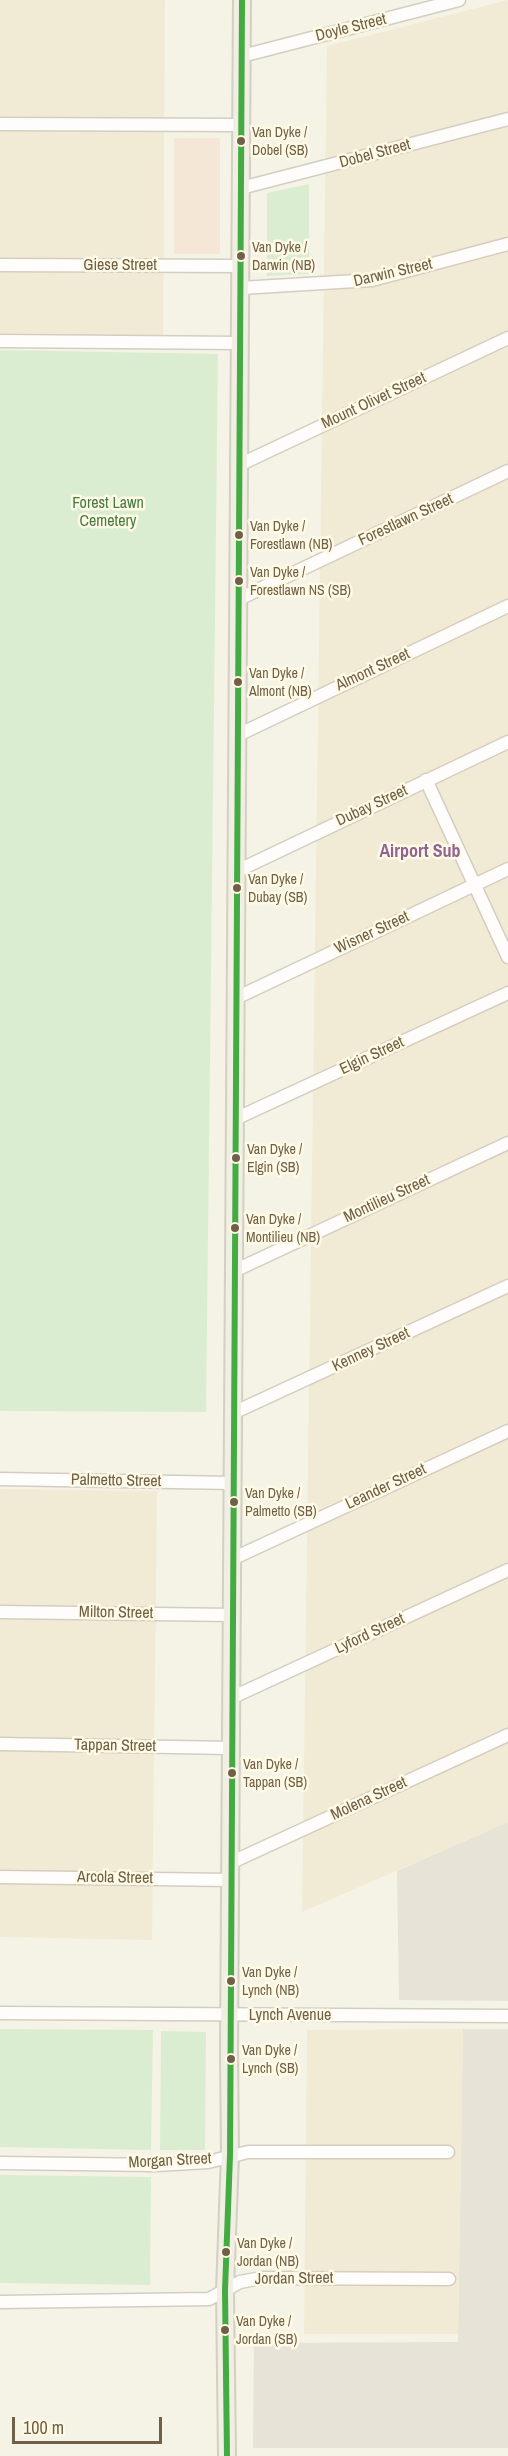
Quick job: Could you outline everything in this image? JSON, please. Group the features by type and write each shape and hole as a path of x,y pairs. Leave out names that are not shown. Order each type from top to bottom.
{"main road":[{"path":"226,2456 225,2290 230,2155 242,0"}],"street":[{"name":"Doyle Street","path":"242,56 459,0"},
{"name":"Dobel Street","path":"241,188 508,119"},
{"path":"0,124 242,125"},
{"name":"Darwin Street","path":"241,288 372,280 508,244"},
{"name":"Giese Street","path":"0,265 241,266"},
{"name":"Mount Olivet Street","path":"239,465 508,338"},
{"path":"0,341 240,343"},
{"name":"Forestlawn Street","path":"238,599 508,471"},
{"name":"Almont Street","path":"238,735 508,606"},
{"name":"Dubay Street","path":"237,871 508,742"},
{"path":"426,780 508,957"},
{"name":"Wisner Street","path":"236,998 508,868"},
{"name":"Elgin Street","path":"235,1119 508,993"},
{"name":"Montilieu Street","path":"234,1271 508,1143"},
{"name":"Kenney Street","path":"233,1413 508,1286"},
{"name":"Leander Street","path":"232,1559 508,1431"},
{"name":"Palmetto Street","path":"0,1479 233,1483"},
{"name":"Lyford Street","path":"231,1698 508,1570"},
{"name":"Milton Street","path":"0,1612 232,1615"},
{"name":"Molena Street","path":"230,1871 508,1735"},
{"name":"Tappan Street","path":"0,1744 231,1748"},
{"name":"Arcola Street","path":"0,1877 230,1871"},
{"name":"Lynch Avenue","path":"0,2013 508,2016"},
{"name":"Morgan Street","path":"0,2163 208,2162 248,2152 448,2152"},
{"name":"Jordan Street","path":"0,2302 209,2300 247,2280 261,2278 449,2279"}],"shaded area":[{"path":"0,0 165,0 163,336 0,335"},
{"path":"508,0 508,1822 302,1912 327,46"},
{"path":"174,138 220,138 220,254 174,254"},
{"path":"0,1489 157,1491 152,1940 0,1937"},
{"path":"508,1822 508,2001 399,2000 397,1871"},
{"path":"463,2029 458,2334 304,2334 307,2030"},
{"path":"463,2029 508,2029 508,2448 253,2448 254,2343 458,2342"}],"green space":[{"path":"309,184 309,274 267,276 267,193"},
{"name":"Forest Lawn Cemetery","path":"0,350 218,354 206,1412 0,1411"},
{"path":"0,2029 153,2030 151,2150 0,2147"},
{"path":"161,2031 206,2032 205,2150 160,2150"},
{"path":"0,2175 151,2177 150,2285 0,2283"}],"transit line":[{"path":"227,2456 225,2290 230,2155 242,0"}],"place":[{"name":"Van Dyke / Dobel (SB)","path":"241,141"},
{"name":"Van Dyke / Darwin (NB)","path":"241,256"},
{"name":"Van Dyke / Forestlawn (NB)","path":"239,535"},
{"name":"Van Dyke / Forestlawn NS (SB)","path":"239,581"},
{"name":"Van Dyke / Almont (NB)","path":"238,682"},
{"name":"Van Dyke / Dubay (SB)","path":"237,888"},
{"name":"Van Dyke / Elgin (SB)","path":"236,1158"},
{"name":"Van Dyke / Montilieu (NB)","path":"235,1228"},
{"name":"Van Dyke / Palmetto (SB)","path":"234,1502"},
{"name":"Van Dyke / Tappan (SB)","path":"232,1773"},
{"name":"Van Dyke / Lynch (NB)","path":"231,1981"},
{"name":"Van Dyke / Lynch (SB)","path":"231,2059"},
{"name":"Van Dyke / Jordan (NB)","path":"226,2252"},
{"name":"Van Dyke / Jordan (SB)","path":"225,2330"}],"district":[{"name":"Airport Sub","path":"420,852"}]}
